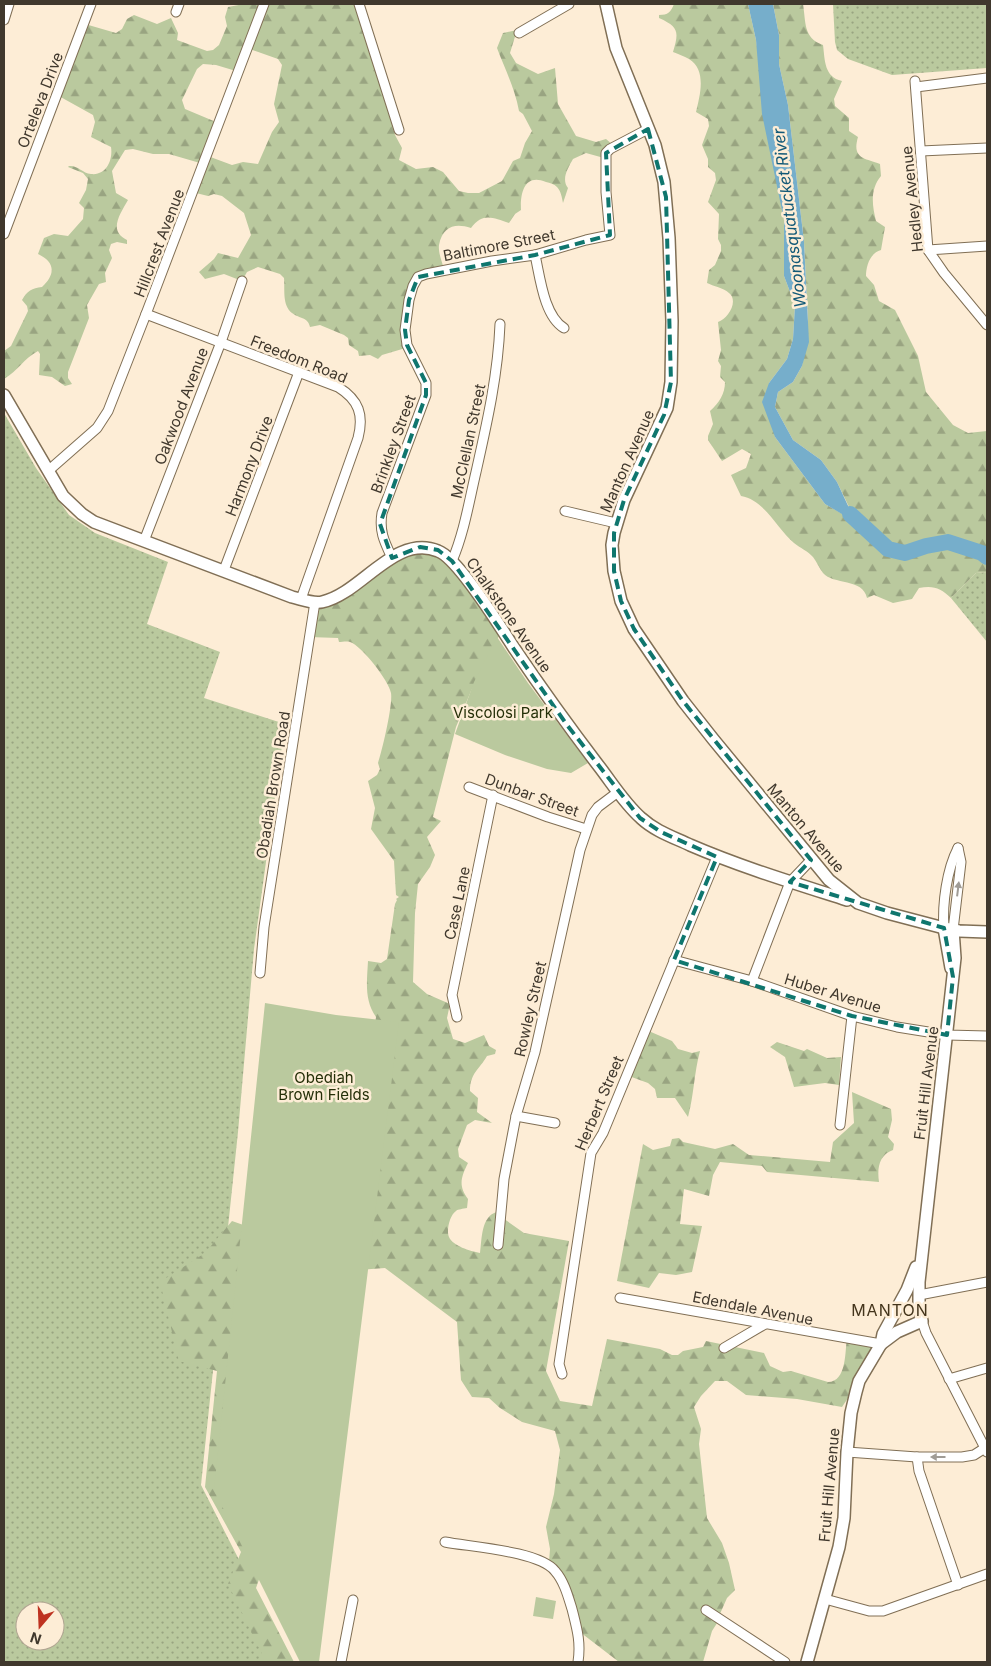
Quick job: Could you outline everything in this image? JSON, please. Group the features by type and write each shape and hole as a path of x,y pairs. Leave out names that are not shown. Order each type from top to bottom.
{"main road":[{"name":"Manton Avenue","path":"606,4 616,48 659,157 666,197 672,321 671,382 664,416 631,484 616,522 612,545 614,571 620,601 634,629 704,728 829,880 858,903 887,913 949,929 987,932"},
{"name":"Chalkstone Avenue","path":"4,395 64,496 82,514 94,522 301,599 322,602 340,594 392,558 410,549 420,547 438,550 452,561 483,602 567,725 633,811 648,824 661,832 717,857 858,903"},
{"name":"Fruit Hill Avenue","path":"881,1344 897,1332 922,1321 919,1295 922,1252 953,977 947,955 949,929"},
{"name":"Fruit Hill Avenue","path":"807,1662 836,1562 844,1518 851,1413 859,1381 881,1344 883,1334 907,1290 922,1252"}],"street":[{"path":"4,20 9,4"},
{"name":"Orteleva Drive","path":"4,234 91,4"},
{"name":"Hillcrest Avenue","path":"48,471 98,428 104,420 264,4"},
{"path":"359,4 399,130"},
{"path":"519,33 569,4"},
{"name":"Hedley Avenue","path":"987,78 915,84 928,250 944,273 987,325"},
{"name":"Baltimore Street","path":"415,282 418,277 426,274 535,255 610,235 606,192 606,153 648,129"},
{"path":"921,150 987,148"},
{"path":"928,250 987,246"},
{"path":"535,255 550,313 556,324 564,328"},
{"name":"Oakwood Avenue","path":"144,541 221,342 242,281"},
{"name":"Brinkley Street","path":"392,558 382,538 381,518 427,390 426,383 405,335 406,314 415,282"},
{"name":"Freedom Road","path":"146,314 338,387 348,393 356,405 362,421 358,438 301,599"},
{"name":"McClellan Street","path":"452,561 468,506 488,420 495,378 500,324"},
{"name":"Harmony Drive","path":"224,570 299,372"},
{"path":"565,511 616,522"},
{"name":"Obadiah Brown Road","path":"260,973 264,927 315,602"},
{"name":"Dunbar Street","path":"469,787 548,817 586,829"},
{"name":"Rowley Street","path":"498,1245 504,1180 516,1116 535,1052 586,829 595,811 618,792"},
{"name":"Case Lane","path":"457,1017 452,995 493,795"},
{"path":"958,848 961,862 949,929 943,915 951,861 958,848"},
{"name":"Herbert Street","path":"562,1374 559,1364 591,1153 603,1133 717,857"},
{"path":"752,982 790,882 811,860"},
{"name":"Huber Avenue","path":"674,960 752,982 852,1016 897,1027 947,1035 987,1036"},
{"path":"840,1125 852,1016"},
{"path":"516,1116 555,1123"},
{"path":"919,1295 987,1282"},
{"name":"Edendale Avenue","path":"620,1298 881,1344"},
{"path":"847,1452 917,1457 968,1456 986,1450 922,1321"},
{"path":"724,1348 765,1324"},
{"path":"949,1378 987,1368"},
{"path":"917,1457 919,1471 958,1584"},
{"path":"445,1542 526,1556 538,1559 554,1569 563,1584 576,1626 580,1642 578,1662"},
{"path":"825,1599 869,1611 883,1611 987,1574"},
{"path":"341,1662 353,1600"},
{"path":"706,1610 785,1662"}],"highlighted area":[{"path":"648,129 666,197 671,382 664,415 624,500 614,533 614,571 621,601 634,629 683,701 811,860 790,882 944,928 953,977 947,1035 852,1016 674,960 717,857 661,832 640,818 567,725 452,561 438,550 420,547 392,558 380,524 426,395 426,383 407,345 405,330 409,300 418,277 535,255 610,235 606,153"}],"green space":[{"path":"244,4 361,4 395,135 402,148 399,160 416,169 433,167 443,172 459,191 479,193 502,181 513,161 520,158 525,143 532,131 523,114 519,111 497,48 503,33 517,30 510,53 516,63 538,74 555,68 558,104 576,136 596,142 606,139 613,145 604,158 586,153 573,159 566,174 565,181 568,188 563,203 556,186 539,180 533,180 525,186 523,191 521,210 515,214 509,223 493,218 484,218 475,223 471,228 455,226 447,230 443,234 439,245 444,269 417,278 406,313 409,347 382,355 378,359 370,355 359,356 358,351 349,345 348,338 344,335 320,325 310,327 306,320 292,313 285,302 284,278 280,274 258,267 247,272 242,281 224,274 205,279 199,272 218,253 238,258 251,235 244,213 222,196 214,194 208,196 192,192 200,163 169,154 153,154 133,149 125,150 112,171 116,193 128,200 117,222 118,232 127,240 127,244 117,242 111,244 109,250 112,258 105,273 106,282 99,284 87,305 89,318 68,372 68,378 72,384 65,386 52,377 39,375 40,354 38,351 28,357 14,372 4,379 4,351 11,346 28,311 27,306 22,300 30,290 42,287 50,277 52,269 48,261 38,254 44,238 54,234 68,236 83,219 84,208 79,203 86,190 88,179 83,173 68,167 75,167 91,174 97,174 105,170 111,157 111,147 91,137 95,122 93,115 57,95 85,24 116,33 122,29 127,19 134,15 157,24 171,18 178,33 177,40 207,51 213,50 219,45 227,26 225,17 228,7","holes":["247,48 278,59 282,65 274,104 279,122 272,132 258,164 243,162 232,165 205,155 216,122 185,109 182,100 197,69 203,64 216,65 236,71"]},
{"path":"674,4 748,4 756,40 784,220 784,276 795,305 793,339 787,359 769,383 775,437 825,504 865,527 850,509 837,482 821,460 793,440 775,407 778,392 793,382 802,366 808,319 804,242 788,105 779,64 779,35 773,4 803,4 805,23 809,34 823,45 826,67 829,72 836,79 842,81 834,99 835,106 849,118 849,131 858,137 857,149 860,156 880,164 881,176 875,186 873,203 876,221 885,227 881,250 869,260 866,276 874,285 879,301 895,310 918,356 926,392 953,425 968,433 987,431 987,572 976,573 951,598 936,588 924,587 919,588 912,599 893,603 874,595 867,598 860,587 828,577 823,573 813,557 794,543 764,509 757,503 741,496 731,475 746,468 751,454 742,449 722,461 708,440 713,424 710,411 721,398 725,386 725,382 720,377 721,366 718,361 721,350 718,322 729,314 733,300 727,291 707,283 709,270 715,265 721,251 718,239 719,214 708,202 716,180 715,173 708,167 708,159 702,145 709,126 708,119 696,112 701,83 698,70 689,59 673,52 676,31 674,27 659,18 659,15 669,12"},
{"path":"833,4 987,4 987,68 892,75 848,59 837,50"},
{"path":"4,413 36,468 69,515 95,533 168,562 147,624 220,652 204,698 285,724 254,949 238,1132 201,1485 291,1662 4,1662"},
{"path":"404,549 451,559 500,634 471,691 456,727 433,817 441,821 427,837 435,855 430,867 418,884 415,913 413,982 427,994 450,1004 447,1018 453,1039 465,1043 484,1035 489,1046 496,1050 495,1054 487,1056 470,1085 470,1091 478,1098 477,1112 492,1123 475,1120 467,1125 458,1149 459,1157 468,1163 462,1181 463,1190 468,1199 467,1208 457,1210 450,1219 448,1227 449,1237 458,1245 480,1253 485,1223 492,1214 497,1212 524,1233 569,1241 546,1371 560,1401 592,1406 607,1339 660,1349 672,1355 703,1347 706,1341 764,1353 770,1366 783,1372 791,1371 828,1382 834,1381 842,1371 847,1337 876,1343 854,1395 848,1398 842,1407 797,1399 746,1395 727,1381 715,1381 694,1407 701,1429 699,1444 707,1518 722,1543 735,1590 727,1598 719,1620 712,1631 703,1662 619,1662 576,1629 572,1611 549,1562 550,1549 546,1527 554,1494 560,1450 555,1431 522,1422 500,1408 489,1398 472,1397 461,1380 457,1322 385,1268 358,1270 366,1088 376,1017 368,997 368,961 381,963 387,959 395,904 396,899 399,897 396,895 394,861 371,829 375,808 368,781 377,775 380,769 378,763 389,717 391,693 374,664 355,645 349,642 339,642 338,638 309,637 315,599 349,586"},
{"path":"987,572 987,642 951,598 976,573"},
{"name":"Viscolosi Park","path":"497,637 528,683 588,763 571,773 547,769 505,755 455,734 474,682"},
{"name":"Obediah Brown Fields","path":"265,1003 336,1015 399,1022 319,1662 300,1662 214,1490"},
{"path":"644,1029 672,1041 678,1049 692,1053 700,1051 688,1117 675,1098 657,1098 655,1089 648,1083 626,1075"},
{"path":"777,1042 804,1051 807,1049 827,1058 841,1057 839,1085 825,1083 794,1087 785,1057 770,1047"},
{"path":"852,1092 891,1109 892,1120 888,1137 894,1144 893,1150 885,1155 880,1163 878,1172 879,1182 767,1172 762,1166 720,1162 713,1175 709,1196 684,1189 680,1224 702,1226 692,1272 676,1275 659,1273 649,1288 617,1281 643,1144 653,1150 670,1146 672,1139 679,1138 683,1142 715,1149 733,1144 749,1155 830,1162 833,1142 854,1123"},
{"path":"232,1221 252,1228 269,1551 256,1588 294,1662 266,1662 228,1584 241,1552 205,1487 217,1371 179,1361 160,1282 205,1253"},
{"path":"536,1597 556,1601 553,1619 533,1616"}],"water":[{"path":"748,4 773,4 779,35 779,64 788,105 804,242 809,342 802,366 793,382 778,392 775,407 793,440 821,460 837,482 850,510 867,529 825,504 775,437 762,402 769,383 787,359 793,339 795,305 784,276 784,220 762,114 756,40"}],"waterway":[{"name":"Woonasquatucket River","path":"850,514 888,549 905,553 926,546 948,542 982,553 987,557"}],"district":[{"name":"MANTON","path":"890,1310"}]}
